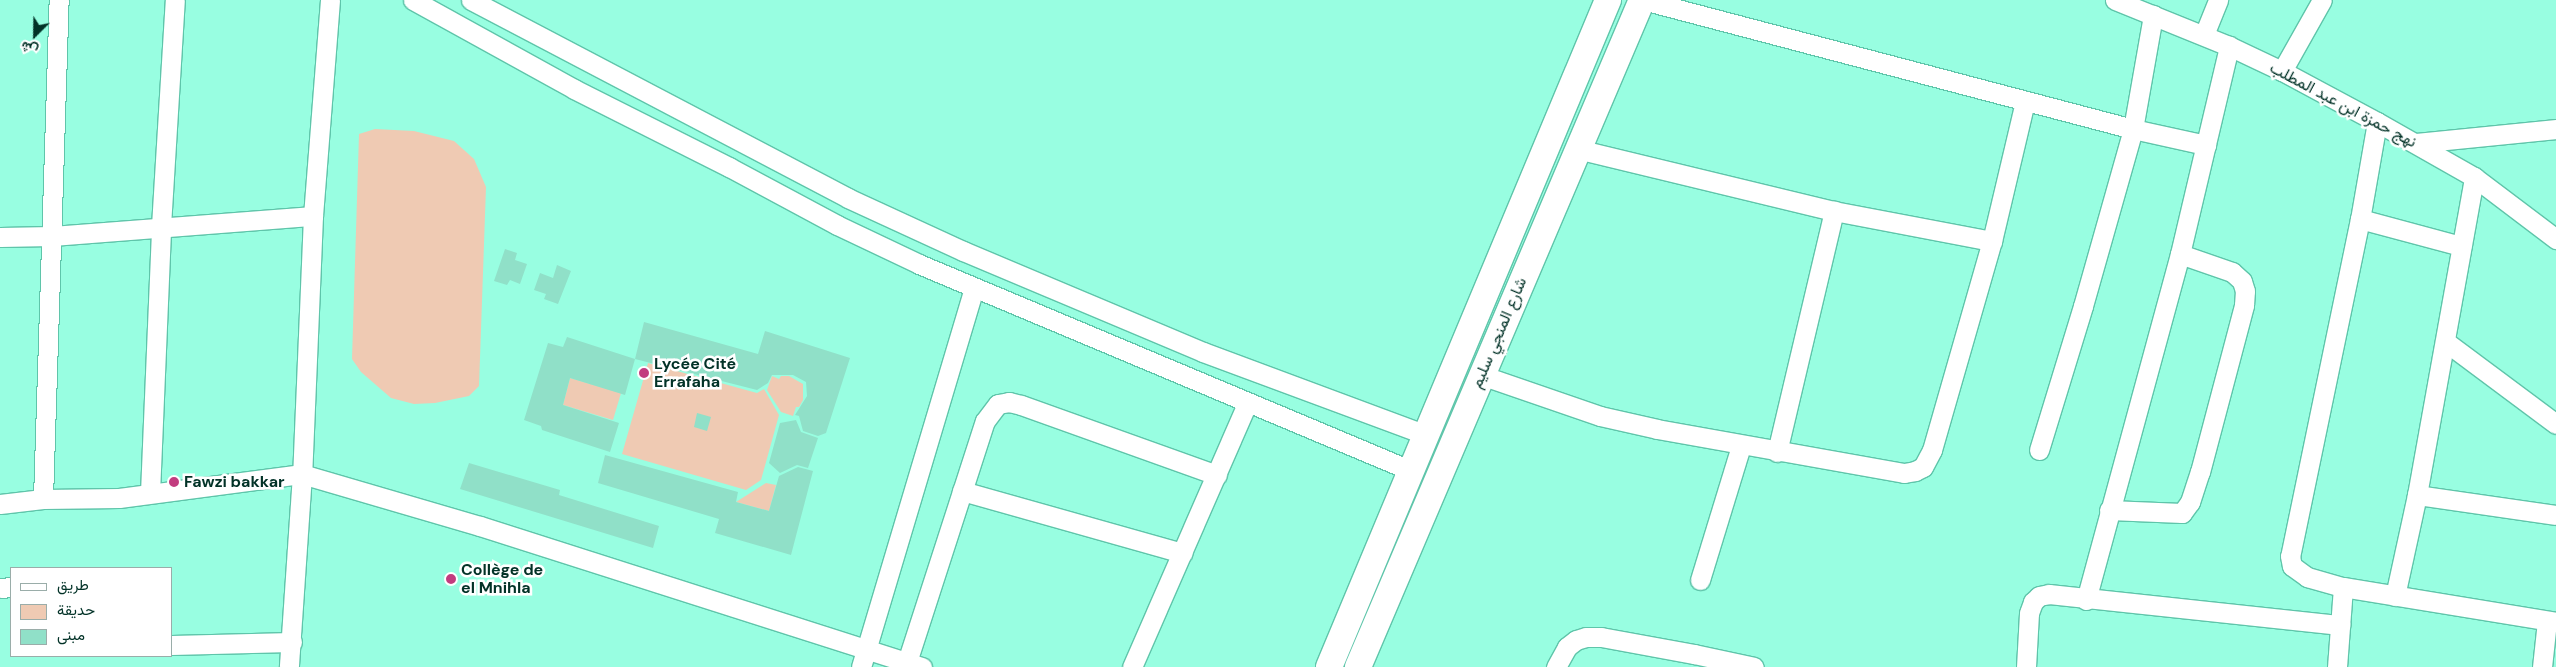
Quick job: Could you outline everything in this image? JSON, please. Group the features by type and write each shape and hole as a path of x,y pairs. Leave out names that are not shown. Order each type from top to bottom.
{"main road":[{"name":"شارع المنجي سليم","path":"1329,667 1608,0"},
{"name":"شارع المنجي سليم","path":"1358,667 1576,149 1643,0"}],"street":[{"path":"43,499 59,0"},
{"path":"150,493 161,226 174,0"},
{"path":"290,667 302,474 313,216 330,0"},
{"path":"414,0 574,89 729,167 837,225 974,287 1412,472"},
{"path":"471,0 848,198 963,251 1203,352 1426,435"},
{"path":"1643,0 2133,129 2206,145"},
{"name":"نهج حمزة ابن عبد المطلب","path":"2114,0 2204,35 2282,71 2416,143 2474,177 2556,239"},
{"path":"2204,35 2218,0"},
{"path":"2282,71 2322,0"},
{"path":"2039,450 2083,306 2133,129 2153,15"},
{"path":"2086,600 2180,254 2229,46"},
{"path":"1481,375 1600,416 1741,446 1904,472 1915,471 1922,467 1932,450 1992,241 2026,101"},
{"path":"2377,122 2360,219 2290,556 2292,566 2297,572 2343,587 2551,622 2542,667"},
{"path":"2416,143 2556,129"},
{"path":"1576,149 1834,211 1992,241"},
{"path":"2395,596 2446,342 2474,177"},
{"path":"837,225 848,198"},
{"path":"1777,452 1834,211"},
{"path":"0,237 52,236 161,226 313,216"},
{"path":"2360,219 2461,246"},
{"path":"2109,510 2182,513 2190,502 2200,472 2244,305 2245,291 2242,281 2232,272 2180,254"},
{"path":"864,659 974,287"},
{"path":"2446,342 2556,424"},
{"path":"0,504 43,499 119,498 302,474 471,523 864,659 914,665 962,491 985,421 990,410 998,404 1009,402 1217,475"},
{"path":"1132,667 1248,404"},
{"path":"1700,580 1741,446"},
{"path":"962,491 1182,553"},
{"path":"2417,494 2556,515"},
{"path":"2337,667 2343,587"},
{"path":"2026,667 2029,613 2033,602 2039,596 2049,594 2086,600 2340,625"},
{"path":"1556,667 1567,647 1576,640 1586,637 1601,637 1692,660 1754,667"},
{"path":"172,645 292,642"}],"green space":[{"path":"375,129 414,131 454,141 474,159 486,187 479,386 469,396 435,403 414,404 391,398 361,372 352,359 359,134"},
{"path":"648,363 757,393 764,389 779,415 761,480 746,490 622,454"},
{"path":"772,376 779,379 781,376 789,376 803,384 803,400 799,407 796,407 793,416 781,412 767,390"},
{"path":"570,378 621,393 613,420 563,405"},
{"path":"766,483 776,485 769,511 736,502"}],"building":[{"path":"505,249 517,253 515,260 527,264 520,284 510,280 507,285 494,281"},
{"path":"557,265 571,271 558,304 544,299 546,294 534,290 540,273 553,278"},
{"path":"644,322 758,354 765,331 850,358 826,433 818,436 803,431 799,416 795,415 807,396 806,382 793,375 772,375 768,383 757,390 635,359"},
{"path":"567,337 635,359 625,395 570,378 563,405 619,423 610,452 542,430 541,426 524,420 548,343 563,347"},
{"path":"697,413 711,417 707,431 694,427"},
{"path":"796,420 801,432 818,438 808,468 797,465 780,473 769,463 780,423"},
{"path":"605,455 738,492 736,502 769,511 779,476 798,467 813,471 791,555 715,533 719,519 598,483"},
{"path":"469,463 560,490 559,495 659,526 653,548 460,489"}],"place":[{"name":"Lycée Cité Errafaha","path":"644,373"},
{"name":"Fawzi bakkar","path":"174,482"},
{"name":"Collège de el Mnihla","path":"451,579"}]}
